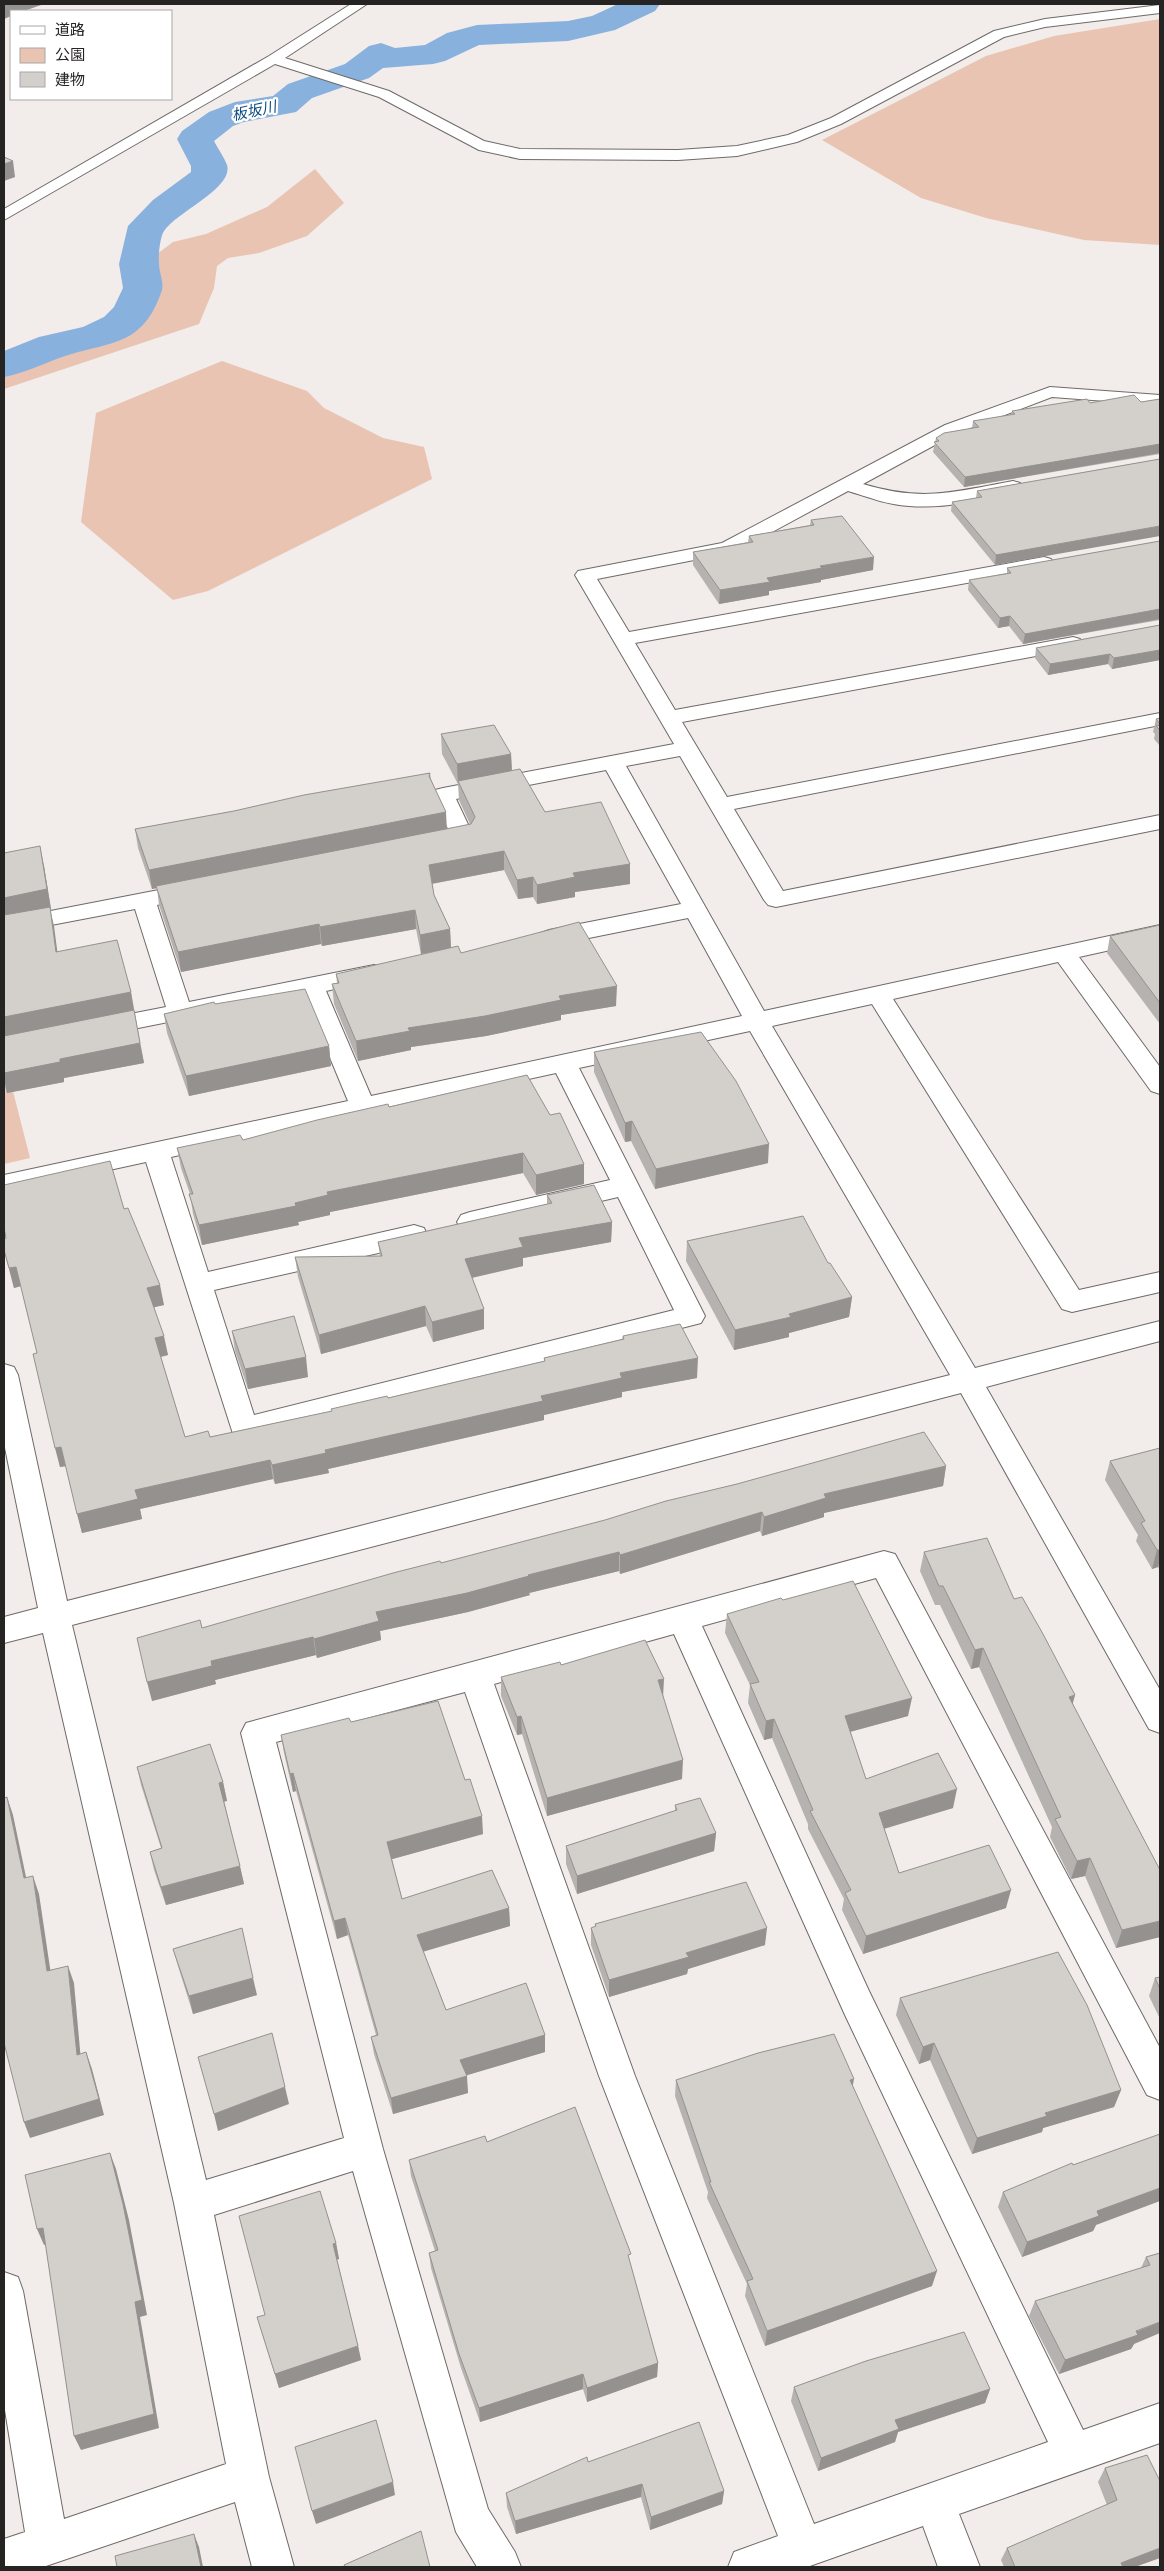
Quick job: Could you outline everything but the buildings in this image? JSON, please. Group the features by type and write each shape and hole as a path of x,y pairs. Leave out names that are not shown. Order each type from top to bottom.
{"street":[{"path":"4,215 274,60 360,4"},
{"path":"274,60 384,94 479,145 520,154 678,155 737,151 792,139 836,122 999,34 1045,23 1160,9"},
{"path":"1160,400 1050,392 950,429 728,548 585,576 776,900 1160,822"},
{"path":"847,485 892,499 923,500 1028,484"},
{"path":"622,639 1062,560"},
{"path":"669,718 1091,640"},
{"path":"720,805 1160,719"},
{"path":"415,846 463,837 442,795 686,748"},
{"path":"613,762 758,1022 968,1381 1160,1719"},
{"path":"4,927 212,886"},
{"path":"144,900 180,1012"},
{"path":"532,941 695,909"},
{"path":"4,1184 758,1022 1160,932"},
{"path":"1064,954 1160,1085"},
{"path":"72,1033 398,968"},
{"path":"312,986 363,1106"},
{"path":"878,994 1072,1302 1160,1282"},
{"path":"156,1151 244,1429 691,1316 564,1063"},
{"path":"198,1284 626,1186"},
{"path":"4,1630 1160,1331"},
{"path":"4,1375 55,1618 193,2203 250,2477 273,2567"},
{"path":"500,2567 470,2518 365,2149 257,1733 475,1676 884,1563 1160,2082"},
{"path":"683,1619 857,2003 1074,2454"},
{"path":"475,1676 617,2076 803,2548"},
{"path":"193,2203 365,2149"},
{"path":"4,2291 48,2546"},
{"path":"749,2567 1160,2423"},
{"path":"4,2560 250,2477"},
{"path":"934,2503 959,2567"}],"green space":[{"path":"1160,19 1160,245 1084,240 986,218 921,198 822,140 986,56 1054,36"},
{"path":"315,169 344,203 307,236 259,253 228,258 217,266 214,288 199,324 4,389 4,372 91,348 139,324 157,254 173,242 206,234 267,207"},
{"path":"222,361 307,391 324,408 383,438 424,447 432,479 208,591 173,600 81,522 96,413"},
{"path":"4,1056 30,1158 4,1164"}],"waterway":[{"name":"板坂川","path":"4,365 54,346 96,337 118,326 132,312 143,288 139,264 147,226 166,208 209,176 209,166 195,139 221,119 235,113 284,105 300,91 357,71 381,53 388,59 433,54 459,40 477,35 568,31 603,23 644,4"}]}
